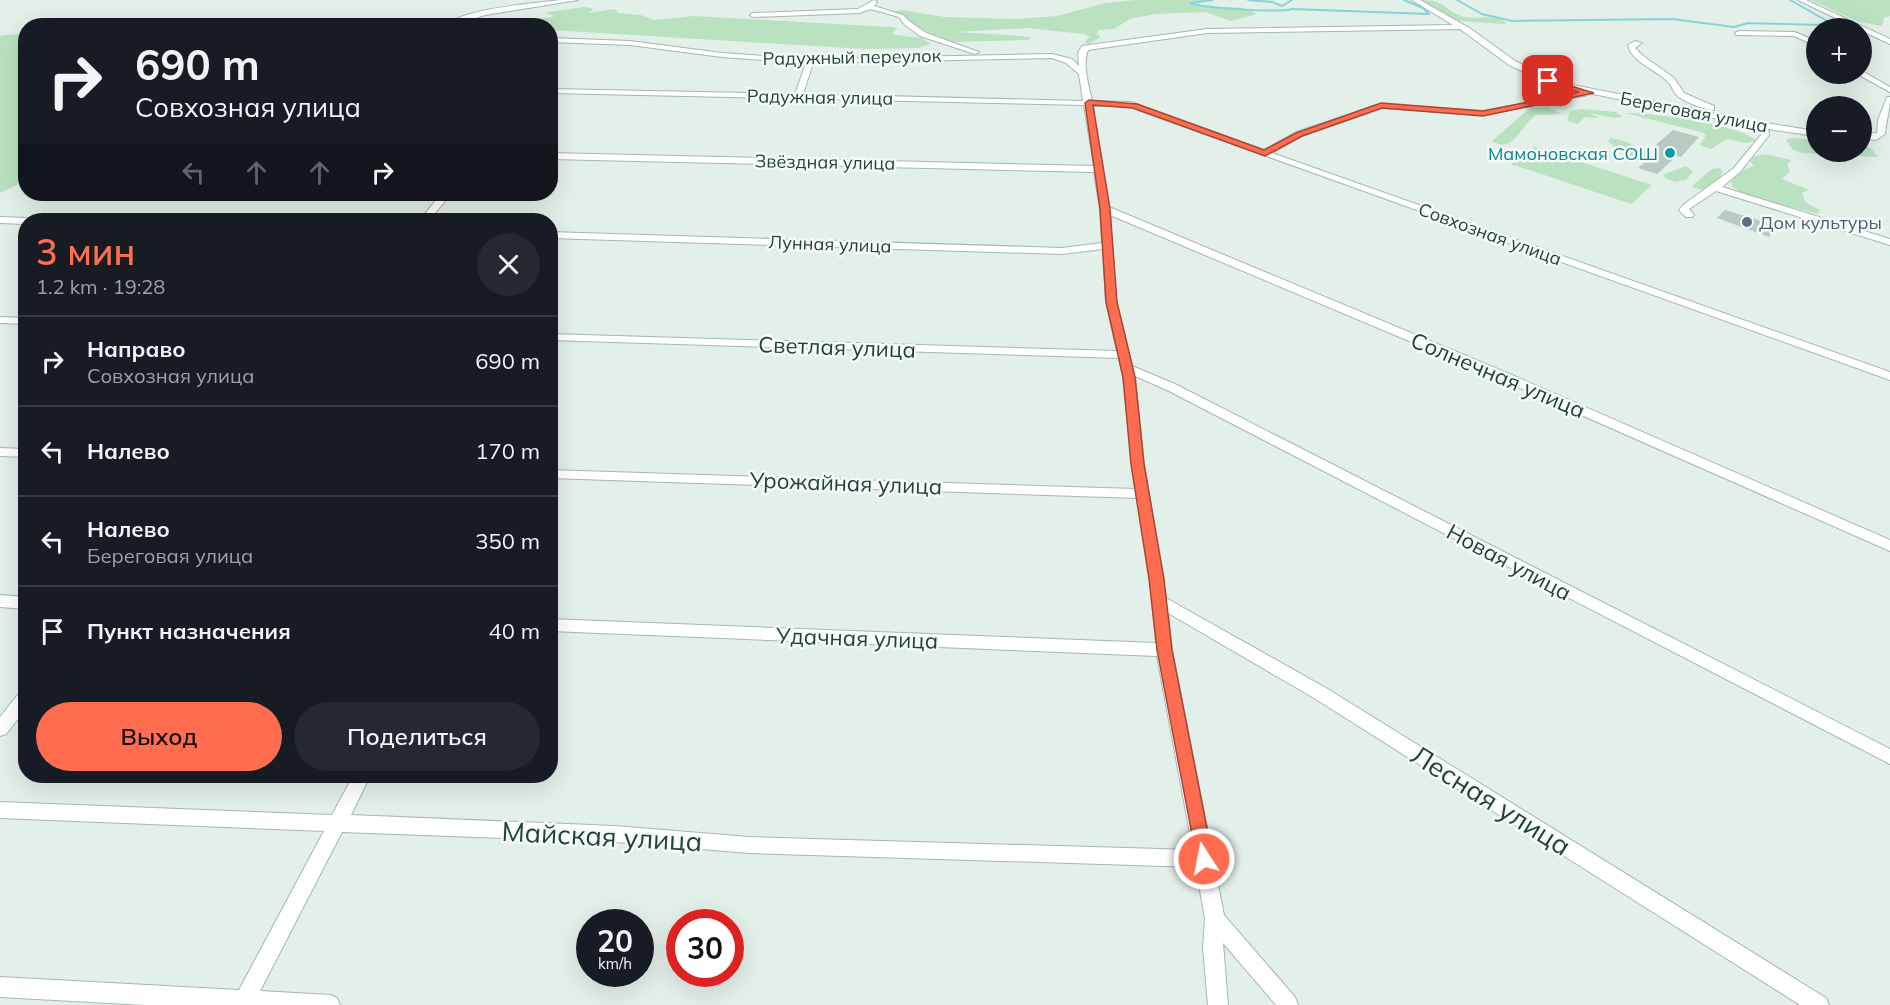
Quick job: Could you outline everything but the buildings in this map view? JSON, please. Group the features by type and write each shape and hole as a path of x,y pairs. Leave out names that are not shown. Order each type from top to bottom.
{"street":[{"path":"463,18 574,0"},
{"path":"753,15 855,11 870,7 876,0"},
{"name":"Береговая улица","path":"1415,0 1461,27 1523,69 1556,84 1590,93 1806,132"},
{"path":"1801,0 1838,18"},
{"path":"870,7 901,16 907,26 920,33 994,56"},
{"path":"1075,49 1207,31 1461,27"},
{"path":"1739,33 1795,34 1806,39"},
{"path":"1872,33 1890,42"},
{"name":"Радужный переулок","path":"558,40 630,43 722,55 810,61 1031,55 1064,59 1083,73"},
{"path":"1638,42 1631,47 1635,54 1671,80 1684,97 1759,125 1765,130 1765,135 1737,170 1686,207 1684,210 1689,215"},
{"path":"1084,48 1083,73 1100,169 1112,302 1125,362 1142,494 1160,601 1164,650 1215,919 1213,948 1218,1005"},
{"path":"1031,55 1066,50"},
{"path":"798,97 810,61"},
{"path":"1872,79 1890,90"},
{"name":"Радужная улица","path":"558,92 1089,103"},
{"path":"1265,153 1299,134 1381,106 1483,113 1590,93"},
{"path":"1876,137 1881,134 1882,120 1890,99"},
{"name":"Совхозная улица","path":"1089,103 1134,105 1890,376"},
{"path":"1872,137 1886,144"},
{"name":"Звёздная улица","path":"558,156 1100,169"},
{"path":"1715,188 1890,242"},
{"path":"430,213 440,201"},
{"name":"Солнечная улица","path":"1105,209 1518,383 1890,546"},
{"path":"0,220 18,221"},
{"path":"1107,229 1128,220"},
{"name":"Лунная улица","path":"558,235 1062,251 1108,245"},
{"path":"0,320 18,321"},
{"name":"Светлая улица","path":"558,337 1125,362"},
{"name":"Новая улица","path":"1125,362 1890,757"},
{"path":"0,452 18,453"},
{"name":"Урожайная улица","path":"558,474 1142,494"},
{"path":"0,601 18,602"},
{"name":"Лесная улица","path":"1160,601 1330,700 1819,1005"},
{"name":"Удачная улица","path":"558,625 1164,650"},
{"path":"0,729 18,707"},
{"path":"245,1000 358,783"},
{"name":"Майская улица","path":"0,810 615,834 749,845 1204,859"},
{"path":"1215,919 1288,1005"},
{"path":"0,987 330,1005"}],"green space":[{"path":"1135,0 1213,0 1191,3 1207,7 1241,8 1257,14 1231,21 1205,12 1155,14 1130,19 1114,29 1098,30 1097,34 1101,37 1089,44 1084,42 1090,37 1084,34 1028,28 957,32 1031,38 1028,40 953,42 908,24 904,16 894,12 901,10 945,17 1017,19 1057,16 1105,3"},
{"path":"1422,0 1437,2 1465,17 1493,18 1506,24 1458,21"},
{"path":"1811,0 1890,0 1890,16 1884,18 1882,26 1872,24 1872,18 1850,18"},
{"path":"584,7 593,10 588,13 615,9 618,13 641,15 654,20 694,16 890,27 898,28 892,33 895,35 922,38 931,44 917,48 864,49 558,30 558,18 549,18 555,16 546,13"},
{"path":"18,34 18,184 0,193 0,36"},
{"path":"1548,107 1561,114 1536,115 1511,142 1499,144 1492,141 1530,108"},
{"path":"1581,109 1616,112 1623,117 1614,118 1589,113 1600,118 1584,117 1578,124 1567,121 1570,111"},
{"path":"1626,113 1674,117 1715,125 1748,135 1756,141 1746,143 1726,139 1711,149 1700,145 1706,135 1704,133"},
{"path":"1611,138 1627,142 1649,154 1639,161 1631,162 1608,141"},
{"path":"1806,139 1806,153 1793,150 1786,140"},
{"path":"1534,147 1652,185 1631,204 1511,164"},
{"path":"1872,149 1878,157 1872,157"},
{"path":"1765,154 1791,160 1787,165 1790,171 1782,179 1809,190 1802,193 1805,202 1820,210 1818,214 1742,194 1732,186 1731,180 1745,169 1754,166 1750,161 1752,157"},
{"path":"1686,166 1693,171 1686,180 1675,182 1665,178 1664,174"},
{"path":"1719,168 1723,171 1719,179 1702,190 1691,187 1712,169"}],"waterway":[{"path":"1213,0 1191,3 1210,7 1257,10 1292,9 1429,14 1423,8 1404,0"},
{"path":"1248,0 1272,2 1282,6 1292,0"},
{"path":"1457,0 1482,14 1512,21 1672,19 1734,27 1748,23 1817,25 1829,22 1790,0"}],"place":[{"name":"Мамоновская СОШ","path":"1670,153"},
{"name":"Дом культуры","path":"1747,222"}],"route":[{"path":"1204,859 1164,650 1163,624 1142,494 1129,377 1114,319 1105,209 1089,103 1115,102 1134,105 1265,153 1299,134 1386,105 1483,113 1590,93 1548,81"}]}
